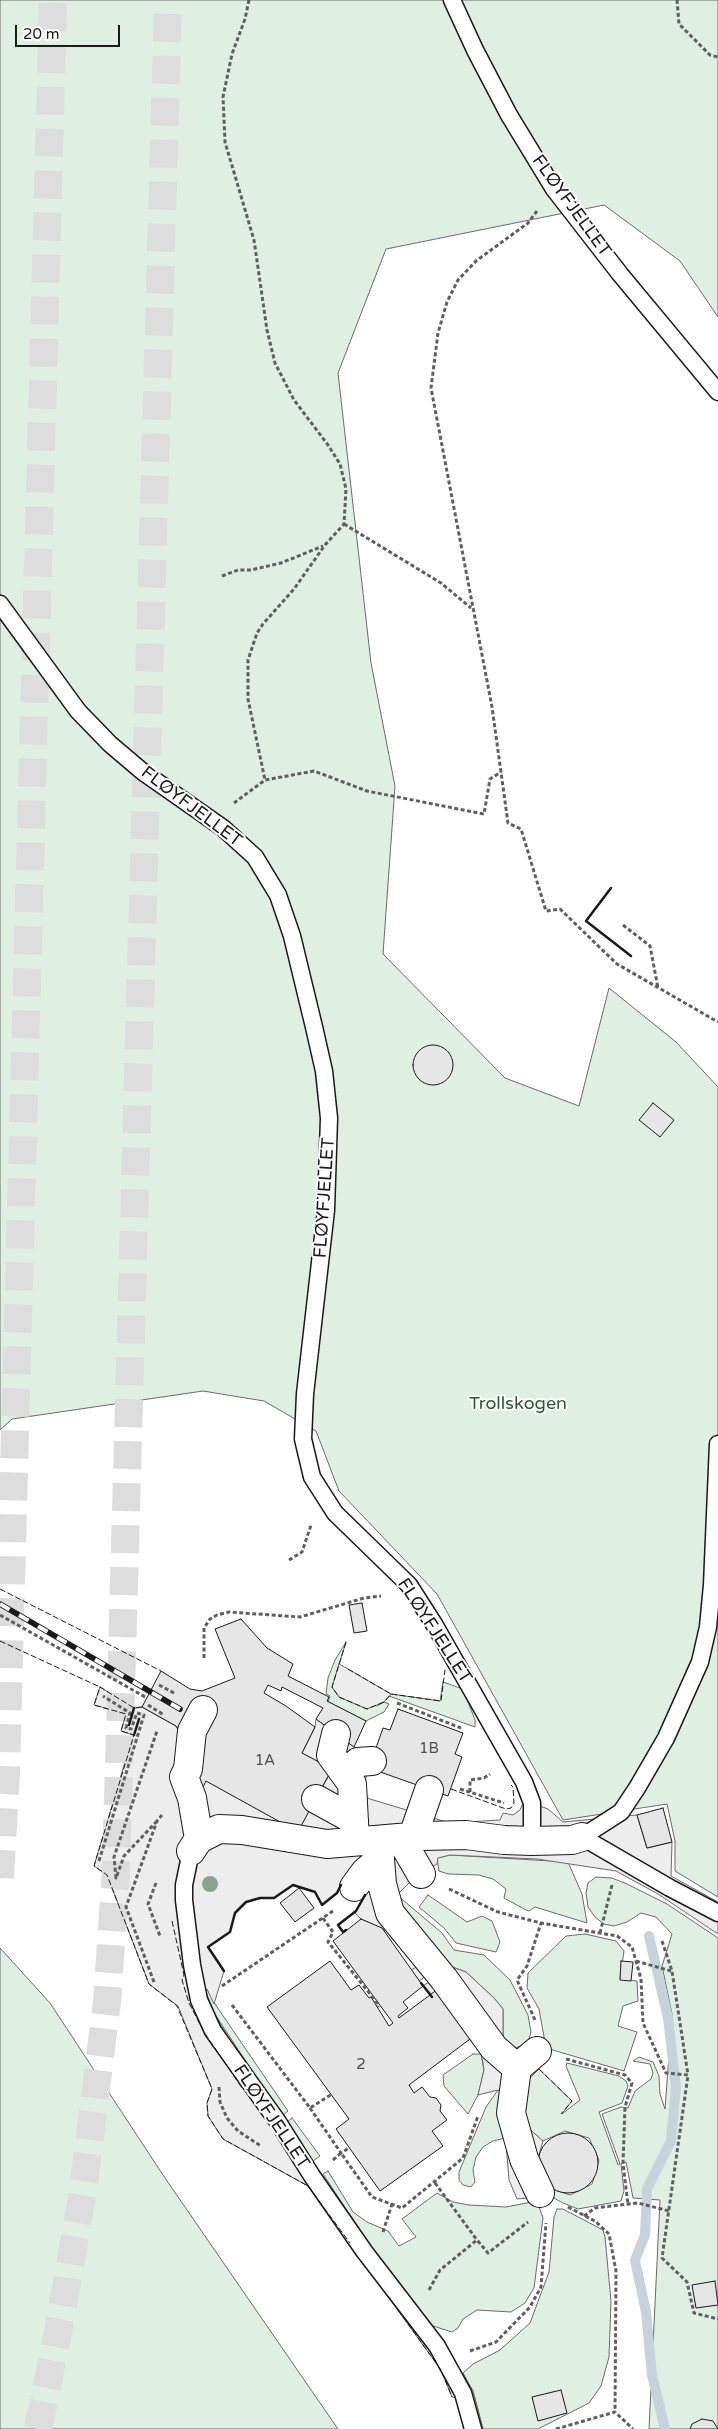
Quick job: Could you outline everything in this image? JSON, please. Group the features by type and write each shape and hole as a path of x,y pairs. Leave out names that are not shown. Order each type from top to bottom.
{"street":[{"name":"FLØYFJELLET","path":"195,1845 187,1783 184,1777 188,1769 191,1733 203,1710"},
{"path":"336,1734 331,1755 352,1784 380,1839 382,1884 390,1913 444,1979 494,2048 527,2059 511,2113 524,2159 543,2201"},
{"path":"346,1775 358,1762 372,1760"},
{"path":"354,1886 365,1872 380,1839 429,1790"},
{"path":"316,1799 380,1839 421,1874"},
{"path":"195,1845 219,1829 248,1819 327,1844 380,1839 466,1835 504,1840 532,1841 572,1840 582,1836"}],"lane":[{"name":"FLØYFJELLET","path":"452,0 475,50 509,115 554,189 620,274 718,392"},
{"name":"FLØYFJELLET","path":"0,604 78,711 110,744 143,772 211,819 255,857 278,895 292,936 324,1071 329,1118 329,1162 318,1291 305,1394 304,1439 312,1477 323,1498 354,1533 409,1585 524,1782 532,1803 532,1841"},
{"path":"718,1444 712,1585 708,1627 700,1662 666,1738 638,1788 621,1812 582,1836 670,1888 718,1913"},
{"name":"FLØYFJELLET","path":"195,1845 184,1885 192,1966 199,2000 213,2031 278,2122 312,2176 437,2346 463,2393 473,2429"}],"path":[{"path":"249,0 245,19 232,54 223,97 225,142 254,240 267,330 275,363 294,400 340,464 346,489 344,524 325,545 294,589 263,624 257,633 248,660 248,699 265,780"},
{"path":"676,0 679,24 710,55 718,57"},
{"path":"554,189 528,223 476,261 458,280 447,302 438,333 430,388 455,507 472,608 492,707 508,823 521,829 546,911 560,909 617,964 718,1022"},
{"path":"344,524 441,583 472,608"},
{"path":"222,576 238,570 251,570 281,563 325,545"},
{"path":"211,819 265,780 314,771 367,791 484,814 490,779 501,772"},
{"path":"623,925 650,946 658,989"},
{"path":"289,1560 302,1552 316,1509 323,1498"},
{"path":"204,1658 204,1628 210,1619 217,1615 229,1612 300,1618 364,1598 395,1594 409,1585"},
{"path":"0,1615 147,1698"},
{"path":"99,1861 144,1715 137,1712 131,1729 126,1728 130,1713 102,1696"},
{"path":"397,1703 472,1732 492,1725"},
{"path":"160,1724 114,1858 116,1878 124,1856 157,1821 187,1783"},
{"path":"470,1792 470,1780 487,1777 495,1767"},
{"path":"154,1982 126,1907 157,1821"},
{"path":"421,1874 431,1881 498,1912 541,1923 617,1936 632,1947 641,1979 643,2022 666,2073 688,2075"},
{"path":"600,1933 610,1893"},
{"path":"192,1966 219,1988 331,1912"},
{"path":"322,1918 333,1932 328,1942 379,2005 378,2007"},
{"path":"662,1941 672,1971 688,2075 662,2258 687,2282 694,2313 718,2318"},
{"path":"636,1960 672,1971"},
{"path":"231,2003 310,2108 372,2196 402,2208 463,2158 480,2111"},
{"path":"310,2108 332,2094"},
{"path":"624,2107 623,2163 628,2205"},
{"path":"326,2165 349,2148"},
{"path":"435,2182 488,2253 543,2201"},
{"path":"543,2201 595,2221 609,2234 616,2271 615,2412 633,2429"},
{"path":"447,2364 465,2353 496,2342 530,2307 542,2287 547,2220 543,2201"},
{"path":"584,2216 595,2208 638,2203 669,2211"},
{"path":"384,2230 392,2204"},
{"path":"405,2305 428,2292 440,2270 477,2240"},
{"path":"556,2429 615,2412"}],"green space":[{"name":"Trollskogen","path":"0,0 718,0 718,317 680,261 604,205 386,249 338,373 371,663 395,786 383,954 505,1078 579,1106 609,988 676,1042 718,1087 718,1897 675,1871 675,1841 667,1804 563,1820 437,1594 339,1491 316,1431 264,1401 203,1391 12,1419 0,1430"},
{"path":"346,1642 332,1688 377,1706 384,1702 389,1704 384,1712 366,1721 328,1702 330,1696 326,1694 328,1678 335,1660"},
{"path":"443,1682 463,1689 475,1720 475,1727 389,1696 391,1694 440,1701"},
{"path":"450,1855 568,1862 582,1894 587,1923 535,1907 529,1911 526,1910 504,1898 506,1889 493,1879 479,1875 448,1874 439,1871 437,1858"},
{"path":"596,1877 612,1878 667,1904 718,1938 718,2429 649,2429 660,2200 633,2198 626,2162 621,2164 624,2191 621,2201 578,2209 554,2198 549,2188 570,2195 592,2184 599,2160 589,2138 565,2131 543,2141 526,2126 522,2117 525,2083 539,2069 572,2101 562,2114 580,2100 566,2066 567,2063 619,2076 626,2081 628,2086 622,2103 599,2112 618,2165 620,2164 602,2114 621,2107 628,2108 635,2091 651,2079 653,2073 650,2064 633,2061 639,2057 653,2062 659,2076 660,2094 665,2109 672,2014 662,1966 672,1934 656,1917 641,1913 627,1922 614,1926 604,1924 595,1917 588,1907 586,1893 588,1883"},
{"path":"397,1895 442,1933 454,1950 484,1955 510,1980 528,2015 531,2032 525,2044 513,2049 503,2040 503,2009 466,1972 444,1964 407,1917"},
{"path":"428,1895 467,1922 482,1916 492,1921 500,1942 496,1952 456,1943 444,1928 419,1907"},
{"path":"585,1934 616,1941 624,1951 620,1979 637,1981 638,2001 623,2006 618,2026 637,2032 624,2071 546,2048 539,2009 527,1988 528,1973 566,1936"},
{"path":"0,1948 50,2003 165,2178 338,2429 0,2429"},
{"path":"207,1989 215,2004 288,2111 282,2116 214,2013 205,1990"},
{"path":"473,2054 481,2054 484,2070 478,2095 468,2114 444,2086 443,2075"},
{"path":"498,2090 502,2093 505,2138 493,2141 483,2147 476,2157 473,2170 475,2182 471,2187 463,2185 459,2180 459,2172 486,2107"},
{"path":"292,2118 320,2156 313,2161 286,2123"},
{"path":"328,2171 353,2212 367,2222 388,2231 399,2246 416,2237 402,2219 437,2193 453,2202 469,2205 506,2207 537,2201 543,2218 534,2288 525,2303 511,2312 477,2310 463,2319 458,2328 452,2332 430,2325 373,2250 323,2174"},
{"path":"557,2209 563,2209 603,2230 605,2237 611,2301 609,2357 601,2386 589,2403 538,2429 483,2429 473,2391 463,2373 473,2364 500,2350 530,2323 549,2272 554,2217"}],"shaded area":[{"path":"339,1664 391,1694 384,1702 367,1709 339,1697 332,1687"},
{"path":"100,1687 134,1708 142,1707 176,1726 180,1733 186,1768 291,1828 301,1825 332,1770 302,1753 315,1727 316,1719 354,1747 368,1751 369,1768 360,1796 450,1823 500,1820 503,1813 513,1815 520,1810 523,1803 532,1803 548,1809 563,1822 637,1815 647,1848 672,1842 671,1876 718,1902 718,1934 658,1894 616,1871 537,1859 450,1855 438,1858 437,1864 412,1880 397,1895 395,1898 444,1964 466,1972 503,2009 503,2040 539,2069 525,2083 521,2090 526,2126 543,2141 536,2165 536,2197 517,2199 509,2180 502,2093 498,2090 478,2095 484,2070 479,2039 423,1986 430,1981 426,1976 419,1981 411,1970 418,1966 397,1936 361,1919 355,1913 367,1893 343,1882 337,1893 322,1905 315,1892 293,1885 274,1898 260,1898 246,1902 235,1913 230,1932 208,1947 224,1971 214,2004 207,1989 205,1990 214,2013 233,2045 373,2250 438,2335 473,2391 483,2429 467,2429 456,2398 452,2397 441,2370 308,2186 223,2139 208,2116 207,2103 212,2089 178,2006 149,1984 107,1875 94,1866 133,1735 121,1731 126,1714 94,1705"}],"building":[{"path":"437,1045 444,1048 450,1054 453,1065 452,1073 444,1082 437,1085 429,1085 422,1082 414,1073 413,1061 416,1054 425,1046"},
{"path":"653,1103 674,1120 660,1137 639,1120"},
{"path":"362,1603 367,1631 354,1633 349,1605"},
{"path":"241,1619 267,1648 293,1664 288,1676 329,1697 327,1701 366,1721 354,1747 316,1719 323,1708 282,1687 281,1691 268,1685 264,1693 315,1727 302,1753 332,1769 301,1826 291,1828 206,1781 203,1787 186,1777 180,1733 176,1726 142,1707 161,1671 190,1689 202,1691 235,1678 215,1629"},
{"path":"398,1709 463,1733 455,1754 462,1757 448,1796 369,1768 383,1728 390,1730"},
{"path":"663,1808 672,1842 647,1848 637,1815"},
{"path":"299,1888 314,1908 295,1922 280,1903"},
{"path":"361,1919 382,1928 423,1986 403,2002 408,2008 398,2016 399,2018 438,1989 474,2036 409,2085 414,2093 422,2087 430,2097 436,2098 441,2105 440,2111 447,2120 432,2131 443,2146 380,2191 336,2129 349,2119 267,2007 330,1961 351,1990 359,1985 369,1998 371,1997 389,2026 393,2023 333,1941"},
{"path":"621,1961 633,1962 631,1981 620,1980"},
{"path":"562,2133 574,2133 590,2141 596,2151 598,2163 596,2175 590,2185 574,2193 562,2193 546,2185 538,2169 538,2157 546,2141"},
{"path":"715,2281 718,2305 696,2308 692,2285"},
{"path":"561,2390 567,2413 538,2421 532,2397"},
{"path":"702,2419 713,2421 718,2429 690,2429 692,2424"}],"waterway":[{"path":"649,1936 668,2018 676,2087 671,2141 647,2189 645,2235 635,2260 646,2312 652,2375 665,2429"}],"tunnel":[{"path":"0,1878 6,1772 53,0"},
{"path":"38,2429 59,2327 83,2191 107,2002 116,1870 168,0"}],"railway":[{"path":"0,1604 180,1709"}],"fence":[{"path":"0,1589 161,1671"},
{"path":"0,1641 100,1687"},
{"path":"346,1642 332,1687 339,1697 367,1709 384,1702 391,1694 441,1701 445,1670"},
{"path":"348,1669 391,1694"},
{"path":"142,1707 134,1708 100,1687 94,1705 126,1714 121,1731 134,1735 94,1866 107,1875 149,1984 177,2006 212,2089 207,2103 208,2116 223,2139 308,2186 350,2243"},
{"path":"451,1789 506,1809 511,1808 514,1803 513,1787 511,1785"},
{"path":"172,1921 184,1975 182,1980 189,2003 204,2032 242,2088"},
{"path":"539,2069 572,2101 561,2114"},
{"path":"388,2296 441,2370 452,2397"}],"wall":[{"path":"611,888 586,921 631,956"},
{"path":"129,1725 134,1708"},
{"path":"134,1735 139,1719"},
{"path":"224,1971 208,1947 230,1932 235,1913 246,1902 260,1898 274,1898 293,1885 315,1892 322,1905 337,1893 341,1885"},
{"path":"346,1930 343,1932 338,1925 356,1911 365,1895"},
{"path":"421,1983 432,1997"}]}
